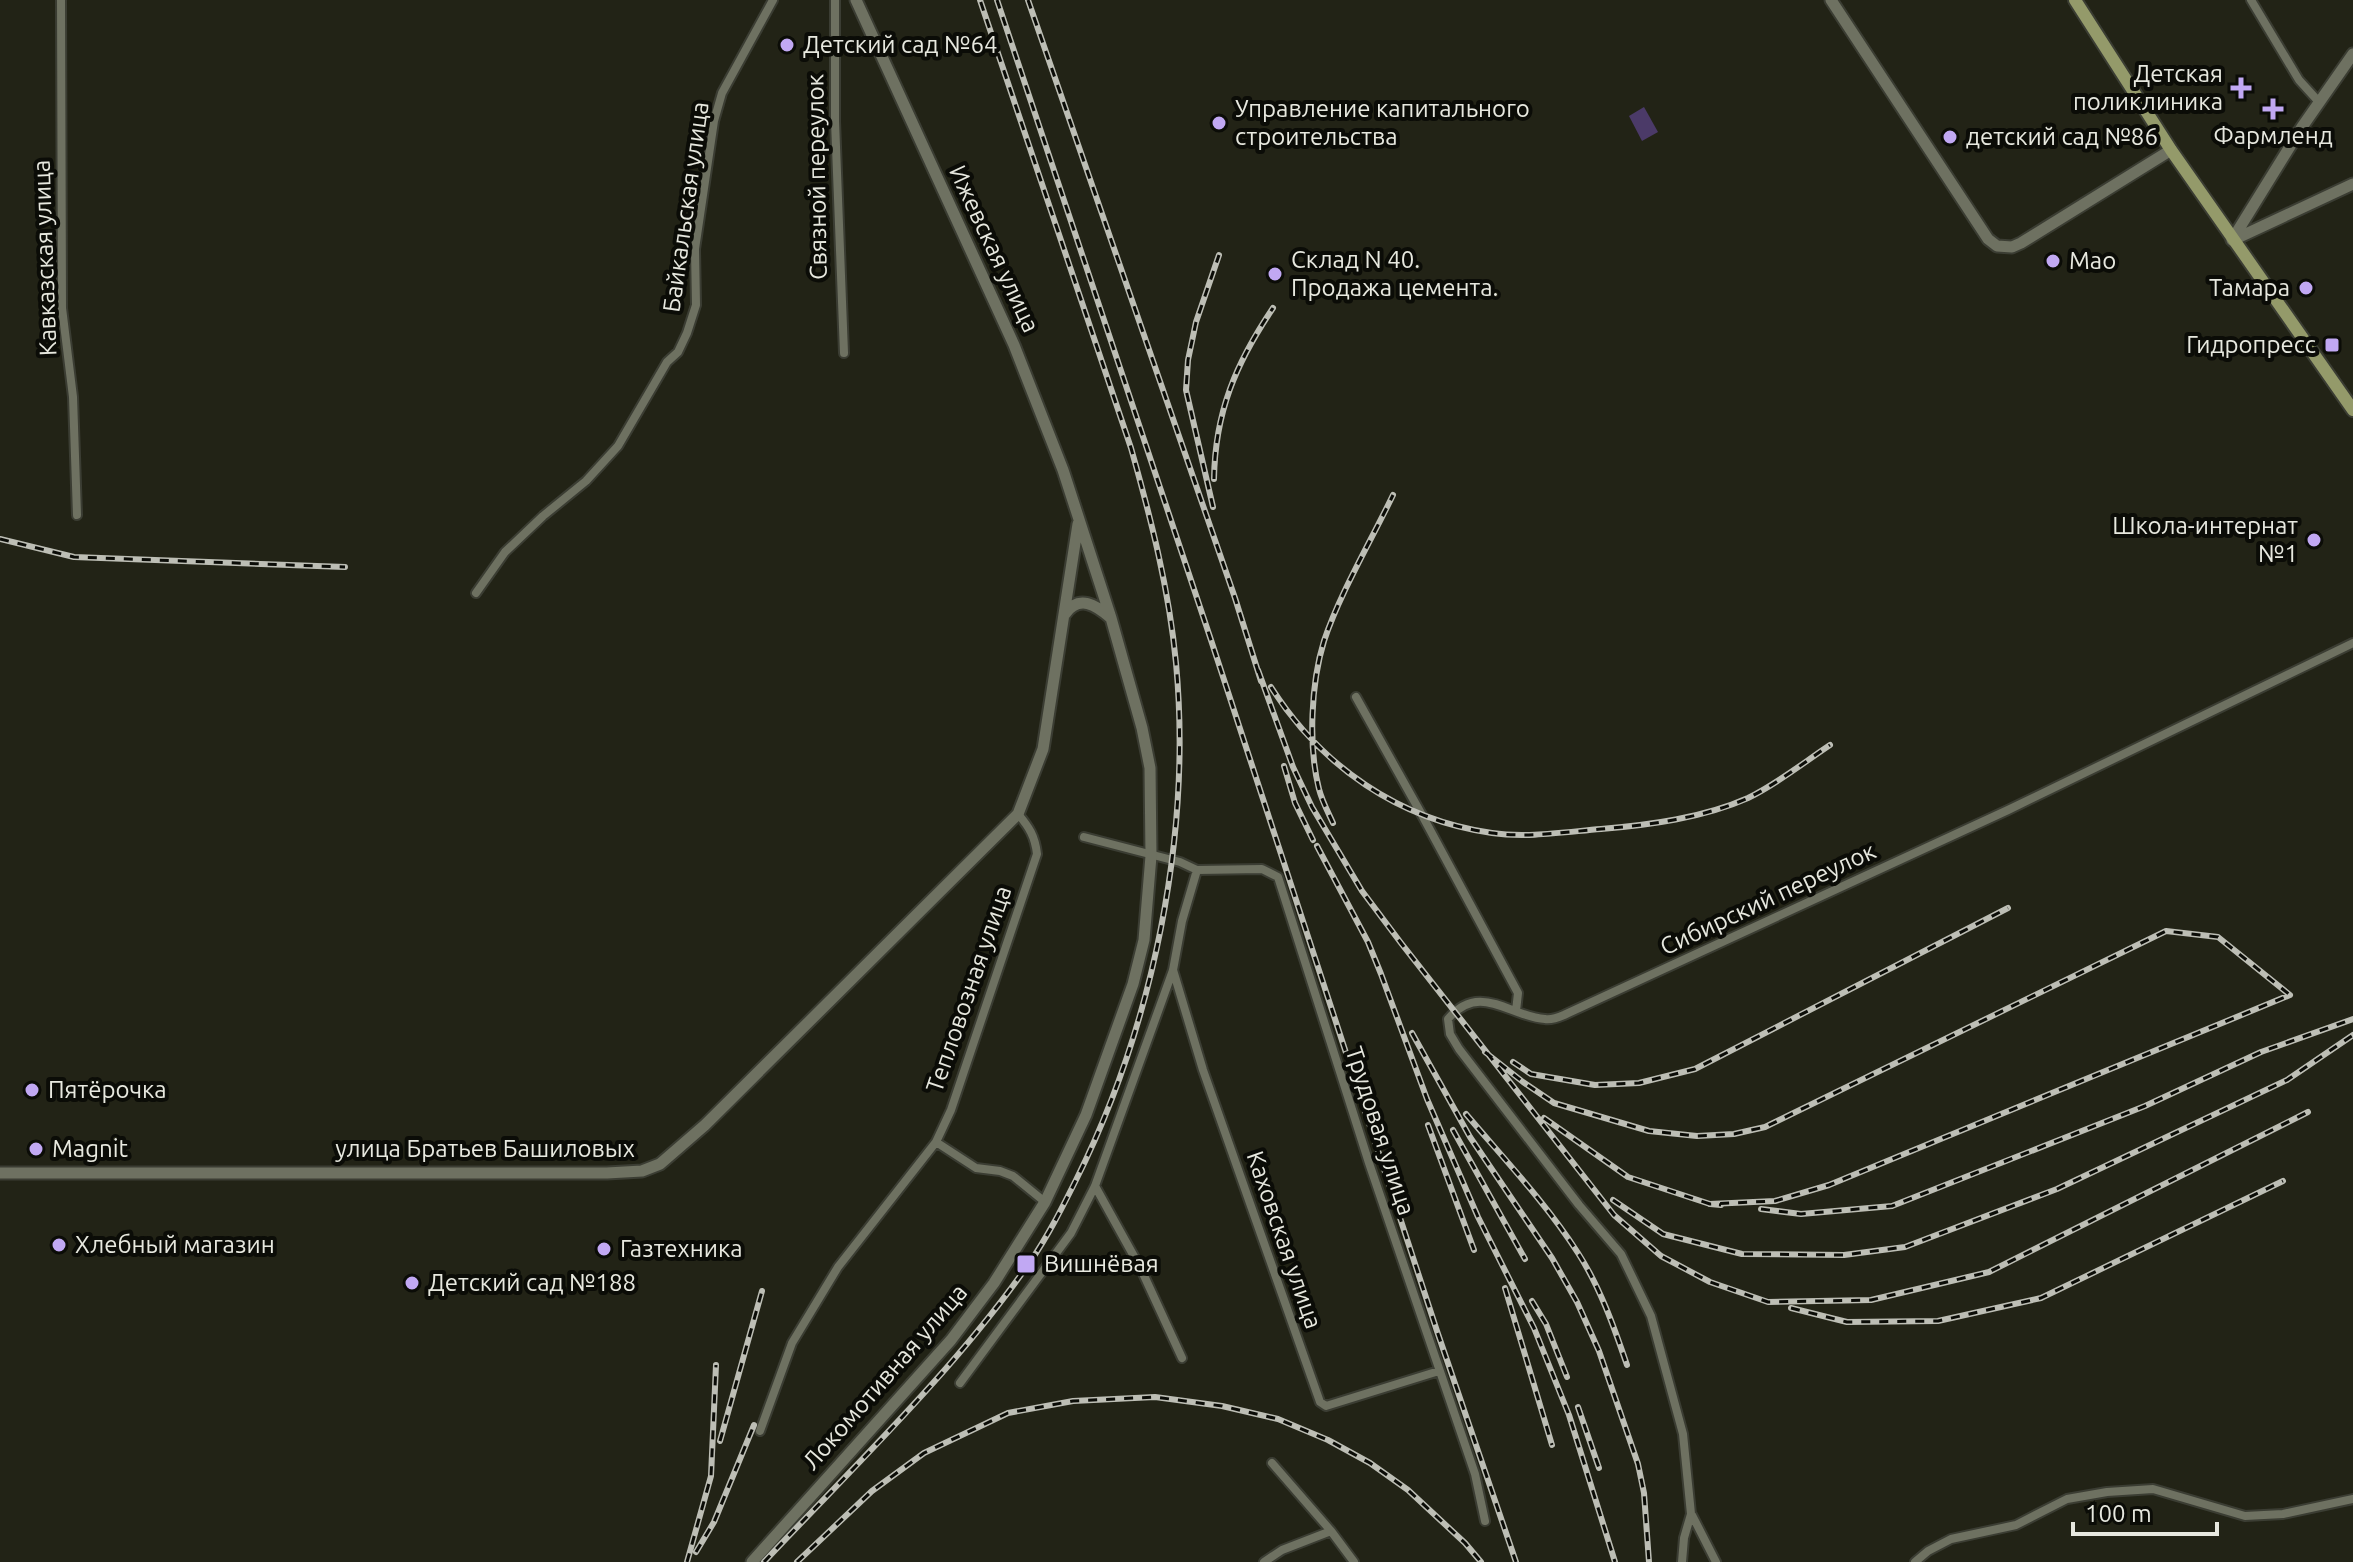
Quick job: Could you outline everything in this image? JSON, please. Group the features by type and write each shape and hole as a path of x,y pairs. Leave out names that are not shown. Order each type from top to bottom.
{"main road":[{"path":"2075,0 2232,240 2353,410"}],"street":[{"name":"Кавказская улица","path":"61,0 62,308 73,397 77,515"},
{"name":"Байкальская улица","path":"476,593 505,552 586,481 618,446 667,362 678,352 696,305 695,249 714,121 722,93 773,0"},
{"name":"Связной переулок","path":"835,0 835,121 844,353"},
{"name":"Ижевская улица","path":"856,0 1014,345 1049,432 1079,522"},
{"path":"1831,0 1988,239 1997,246 2012,247 2021,243 2171,150"},
{"path":"2251,0 2292,70 2319,102"},
{"path":"2232,240 2353,54"},
{"path":"2232,240 2353,184"},
{"path":"1018,814 1043,749 1079,522"},
{"name":"Локомотивная улица","path":"752,1562 951,1340 994,1283 1045,1202 1086,1115 1133,984 1144,940 1151,856 1148,753 1131,684 1079,522"},
{"path":"1065,614 1074,605 1086,602 1111,618"},
{"name":"Сибирский переулок","path":"1691,1514 1683,1434 1651,1316 1621,1254 1579,1205 1459,1049 1450,1034 1448,1019 1465,1006 1479,1002 1492,1002 1543,1019 1564,1015 2008,810 2353,643"},
{"path":"1356,697 1518,993 1516,1011"},
{"name":"Тепловозная улица","path":"760,1431 792,1343 838,1267 936,1142 951,1110 1037,854 1031,829 1018,814"},
{"name":"улица Братьев Башиловых","path":"0,1173 642,1171 660,1164 705,1125 1018,814"},
{"name":"Трудовая улица","path":"1084,837 1180,862 1197,870 1262,869 1278,877 1369,1163 1475,1474 1485,1521"},
{"path":"960,1383 1071,1233 1095,1186 1173,970 1182,921 1197,870"},
{"name":"Каховская улица","path":"1173,970 1203,1070 1320,1402 1326,1406 1439,1371"},
{"path":"936,1142 976,1168 1013,1176 1045,1202"},
{"path":"1095,1186 1141,1269 1182,1358"},
{"path":"1272,1463 1354,1562"},
{"path":"1915,1562 1951,1539 2016,1525 2067,1499 2107,1492 2153,1489 2245,1516 2283,1514 2353,1499"},
{"path":"1682,1562 1684,1538 1691,1514"},
{"path":"1691,1514 1716,1562"},
{"path":"1264,1562 1282,1550 1331,1531"}],"shaded area":[{"path":"1644,107 1658,132 1642,141 1629,116"}],"railway":[{"path":"764,1562 937,1379 1001,1302 1049,1232 1103,1121 1126,1058 1146,994 1172,862 1178,795 1179,728 1173,635 1158,554 1131,448 980,0"},
{"path":"997,0 1516,1562"},
{"path":"1028,0 1261,681"},
{"path":"1213,507 1186,390 1196,322 1219,255"},
{"path":"1214,479 1218,432 1230,389 1248,348 1273,308"},
{"path":"1333,823 1320,793 1313,754 1312,715 1316,676 1324,641 1338,604 1393,495"},
{"path":"0,539 74,557 345,567"},
{"path":"1258,670 1293,767 1312,807 1362,891 1614,1215 1661,1256 1710,1282 1768,1302 1871,1300 1989,1272 2308,1112"},
{"path":"1271,687 1314,741 1365,785 1425,816 1492,833 1546,834 1638,825 1713,811 1759,792 1830,745"},
{"path":"1284,766 1295,803 1313,840"},
{"path":"1317,846 1368,942 1427,1099 1478,1217 1534,1328 1569,1415 1615,1562"},
{"path":"1513,1062 1531,1074 1595,1085 1639,1083 1695,1069 2008,908"},
{"path":"1485,1052 1554,1103 1649,1131 1697,1136 1734,1134 1765,1127 2166,931 2218,937 2290,995 1829,1185 1775,1201 1710,1204"},
{"path":"1761,1209 1801,1214 1892,1206 2145,1106 2261,1052 2353,1019"},
{"path":"1412,1033 1470,1137 1552,1258 1577,1302 1599,1351 1638,1464 1644,1493 1649,1562"},
{"path":"1613,1200 1663,1234 1742,1254 1844,1255 1905,1247 2057,1189 2287,1080 2353,1035"},
{"path":"1466,1114 1539,1199 1578,1253 1600,1293 1627,1365"},
{"path":"1544,1118 1628,1177 1721,1205"},
{"path":"1428,1125 1474,1250"},
{"path":"1453,1130 1525,1259"},
{"path":"1791,1308 1847,1322 1938,1321 2041,1298 2283,1181"},
{"path":"1505,1288 1552,1445"},
{"path":"720,1441 762,1291"},
{"path":"1532,1301 1546,1324 1567,1377"},
{"path":"687,1562 711,1476 716,1365"},
{"path":"797,1562 872,1491 924,1453 1008,1413 1073,1401 1155,1397 1222,1406 1278,1419 1328,1440 1370,1463 1408,1490 1481,1562"},
{"path":"1578,1407 1599,1468"},
{"path":"696,1552 714,1522 754,1425"}],"place":[{"name":"Детский сад №64","path":"787,45"},
{"name":"Детская поликлиника","path":"2241,88"},
{"name":"Фармленд","path":"2273,109"},
{"name":"Управление капитального строительства","path":"1219,123"},
{"name":"детский сад №86","path":"1950,137"},
{"name":"Мао","path":"2053,261"},
{"name":"Склад N 40. Продажа цемента.","path":"1275,274"},
{"name":"Тамара","path":"2306,288"},
{"name":"Гидропресс","path":"2332,345"},
{"name":"Школа-интернат №1","path":"2314,540"},
{"name":"Пятёрочка","path":"32,1090"},
{"name":"Magnit","path":"36,1149"},
{"name":"Хлебный магазин","path":"59,1245"},
{"name":"Газтехника","path":"604,1249"},
{"name":"Вишнёвая","path":"1026,1264"},
{"name":"Детский сад №188","path":"412,1283"}]}
